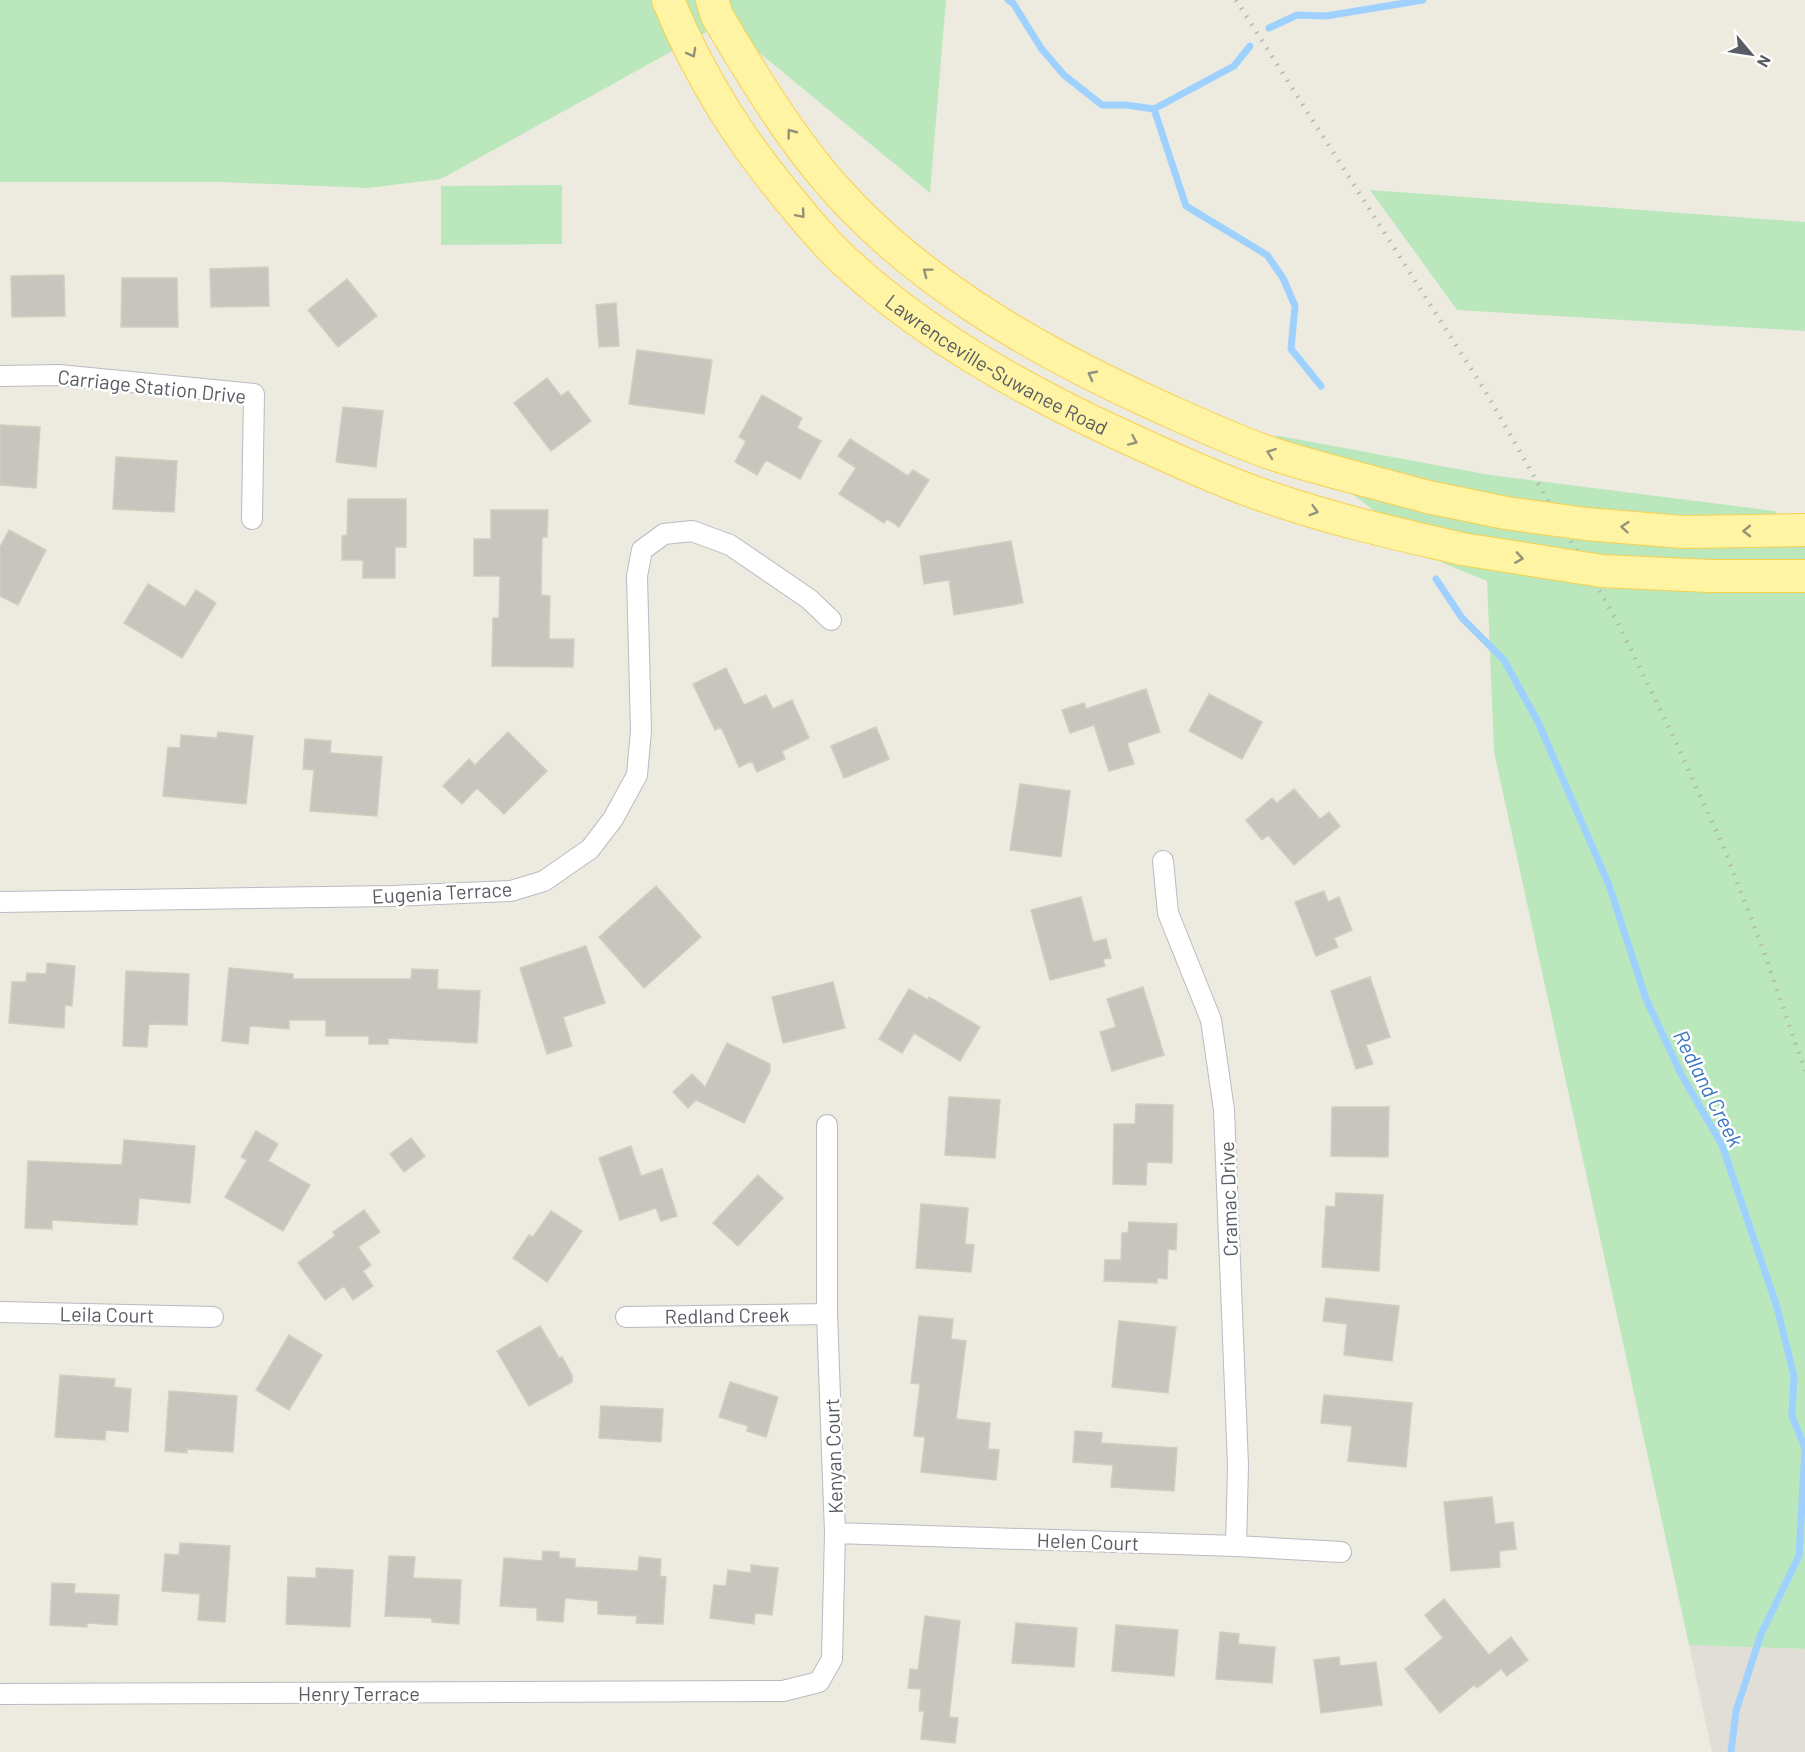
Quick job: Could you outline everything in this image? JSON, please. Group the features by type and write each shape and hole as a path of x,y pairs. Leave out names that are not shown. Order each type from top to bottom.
{"main road":[{"name":"Lawrenceville-Suwanee Road","path":"668,0 684,40 725,114 771,177 811,226 849,265 911,315 981,363 1072,414 1183,463 1285,503 1380,530 1462,549 1602,571 1710,576 1805,576"},
{"name":"Lawrenceville-Suwanee Road","path":"712,0 717,16 770,105 820,171 875,230 968,303 1036,344 1108,383 1188,420 1275,454 1428,497 1586,524 1683,532 1805,530"}],"street":[{"name":"Carriage Station Drive","path":"0,376 59,375 254,394 252,519"},
{"name":"Eugenia Terrace","path":"0,902 392,896 511,891 544,881 590,849 613,819 637,775 641,731 637,576 642,550 664,534 692,531 730,545 809,599 831,620"},
{"name":"Cramac Drive","path":"1163,861 1168,913 1211,1020 1224,1110 1238,1465 1236,1546"},
{"name":"Kenyan Court","path":"719,1691 783,1691 819,1682 832,1659 836,1533 827,1314 827,1125"},
{"name":"Leila Court","path":"0,1312 213,1317"},
{"name":"Redland Creek","path":"626,1317 827,1314"},
{"name":"Helen Court","path":"836,1533 1236,1546 1341,1552"},
{"name":"Henry Terrace","path":"0,1694 719,1691"}],"shaded area":[{"path":"1689,1645 1805,1649 1805,1752 1712,1752"}],"green space":[{"path":"0,0 946,0 930,193 723,23 441,179 368,188 221,182 0,182"},
{"path":"562,185 562,244 441,245 441,186"},
{"path":"1370,190 1805,222 1805,331 1457,310"},
{"path":"1274,435 1490,475 1775,511 1805,542 1805,1649 1689,1645 1494,752 1487,581 1445,564"}],"building":[{"path":"268,267 269,306 211,307 210,269"},
{"path":"64,275 65,316 12,317 11,276"},
{"path":"122,278 177,278 178,327 121,327"},
{"path":"347,279 377,316 338,347 308,310"},
{"path":"616,303 619,346 599,347 596,305"},
{"path":"637,350 712,360 704,414 629,404"},
{"path":"547,378 561,396 568,391 591,421 551,451 514,403"},
{"path":"762,395 802,418 797,428 821,441 800,479 766,460 757,475 735,462 746,441 739,437"},
{"path":"343,407 383,411 376,467 336,462"},
{"path":"0,425 40,427 36,488 0,485"},
{"path":"850,439 908,476 913,470 929,480 899,527 887,519 884,523 839,494 856,468 838,456"},
{"path":"116,457 177,461 174,512 113,509"},
{"path":"348,499 406,499 406,547 395,547 395,578 363,578 363,560 342,560 342,536 347,535"},
{"path":"491,510 548,510 547,537 542,537 541,595 550,596 549,639 574,639 573,667 492,666 493,618 499,618 500,576 474,576 474,539 491,539"},
{"path":"9,530 46,550 18,605 0,596 0,547"},
{"path":"1011,541 1023,603 954,615 949,580 924,584 920,556"},
{"path":"148,584 185,607 196,590 216,603 182,658 124,623"},
{"path":"726,668 744,705 766,695 773,709 792,700 809,738 782,751 785,759 757,772 752,761 739,767 721,727 715,730 693,684"},
{"path":"1146,689 1160,732 1127,743 1134,764 1109,771 1094,725 1070,733 1062,710 1084,703 1086,709"},
{"path":"1209,694 1262,722 1242,759 1189,731"},
{"path":"876,727 889,759 844,778 831,746"},
{"path":"218,732 253,736 246,804 163,796 168,747 180,748 181,735 217,738"},
{"path":"508,732 547,771 504,814 477,788 462,804 443,786 469,759 475,765"},
{"path":"305,739 331,741 330,753 382,757 377,816 310,811 314,770 303,769"},
{"path":"1020,784 1070,791 1061,857 1010,850"},
{"path":"1294,789 1320,819 1329,812 1340,826 1294,865 1268,835 1262,840 1246,820 1272,798 1277,803"},
{"path":"656,886 701,937 644,988 599,937"},
{"path":"1324,891 1328,902 1339,897 1352,930 1334,938 1338,947 1316,956 1295,902"},
{"path":"1081,897 1093,942 1106,939 1111,958 1103,959 1105,966 1050,980 1031,910"},
{"path":"586,946 605,1003 563,1017 572,1046 547,1054 520,968"},
{"path":"47,963 75,966 72,1006 65,1005 64,1028 9,1023 12,982 26,982 27,973 46,974"},
{"path":"229,968 293,974 293,979 411,979 412,969 438,970 437,989 480,991 477,1043 388,1038 388,1044 369,1044 369,1036 326,1036 326,1020 289,1020 289,1029 250,1026 248,1044 222,1041"},
{"path":"126,971 189,974 187,1025 149,1024 147,1047 123,1046"},
{"path":"1370,977 1390,1037 1366,1045 1373,1064 1356,1069 1331,991"},
{"path":"833,982 845,1028 783,1043 772,997"},
{"path":"1143,987 1164,1055 1112,1071 1100,1032 1116,1027 1107,999"},
{"path":"909,989 928,1000 929,997 980,1027 960,1061 914,1033 902,1053 879,1039"},
{"path":"727,1043 770,1064 770,1071 744,1123 696,1100 688,1108 673,1092 692,1074 705,1087"},
{"path":"949,1097 1000,1100 995,1158 945,1155"},
{"path":"1136,1104 1173,1105 1172,1163 1147,1162 1146,1185 1113,1184 1114,1124 1135,1124"},
{"path":"1332,1107 1389,1107 1388,1157 1331,1156"},
{"path":"256,1131 278,1144 268,1161 310,1185 283,1231 225,1197 247,1160 241,1157"},
{"path":"411,1138 425,1156 404,1172 390,1154"},
{"path":"124,1140 195,1146 190,1203 139,1198 137,1225 52,1220 52,1229 25,1228 28,1161 122,1165"},
{"path":"631,1146 641,1176 662,1169 677,1216 661,1221 656,1208 620,1220 599,1158"},
{"path":"758,1175 783,1198 738,1246 713,1223"},
{"path":"1336,1193 1383,1195 1379,1271 1322,1267 1326,1206 1335,1207"},
{"path":"921,1204 968,1208 965,1244 974,1245 971,1272 916,1268"},
{"path":"364,1210 380,1232 358,1247 371,1265 363,1271 373,1286 353,1300 344,1286 325,1300 298,1263 335,1236 333,1232"},
{"path":"551,1211 582,1231 547,1282 513,1258 529,1235 533,1237"},
{"path":"1129,1222 1177,1224 1176,1250 1168,1249 1167,1279 1157,1278 1157,1283 1104,1281 1105,1260 1121,1260 1122,1233 1128,1233"},
{"path":"1326,1298 1399,1306 1392,1361 1344,1355 1347,1324 1323,1321"},
{"path":"919,1316 953,1319 951,1339 966,1341 956,1419 990,1423 988,1449 999,1450 996,1480 921,1472 925,1437 914,1436 920,1384 911,1383"},
{"path":"1119,1321 1176,1327 1168,1393 1112,1387"},
{"path":"540,1326 559,1358 562,1357 572,1375 572,1382 529,1406 497,1351"},
{"path":"289,1335 322,1355 289,1410 256,1390"},
{"path":"60,1375 115,1379 114,1387 131,1389 128,1432 106,1430 105,1440 55,1437"},
{"path":"730,1382 778,1397 766,1437 747,1431 748,1426 719,1417"},
{"path":"169,1391 237,1396 233,1452 187,1449 187,1453 165,1451"},
{"path":"1324,1395 1412,1403 1406,1467 1348,1461 1352,1426 1321,1423"},
{"path":"601,1406 663,1409 661,1442 599,1438"},
{"path":"1075,1431 1102,1433 1101,1443 1177,1448 1174,1491 1111,1487 1113,1465 1073,1462"},
{"path":"1492,1497 1495,1524 1513,1522 1516,1549 1499,1551 1500,1567 1451,1571 1444,1502"},
{"path":"180,1543 230,1546 225,1622 198,1620 200,1594 162,1591 165,1554 179,1555"},
{"path":"543,1551 559,1552 559,1558 575,1559 575,1567 638,1571 639,1557 661,1559 660,1576 666,1577 663,1624 636,1623 637,1616 598,1614 598,1601 565,1598 563,1622 537,1620 537,1608 500,1606 504,1558 542,1561"},
{"path":"389,1556 415,1557 413,1578 461,1580 459,1624 432,1622 432,1618 385,1616"},
{"path":"751,1565 778,1568 772,1615 755,1613 754,1624 710,1618 714,1585 726,1586 728,1570 751,1573"},
{"path":"316,1568 353,1570 350,1627 286,1624 288,1577 316,1578"},
{"path":"52,1583 75,1584 74,1593 119,1595 117,1625 87,1623 87,1627 50,1625"},
{"path":"1444,1599 1489,1655 1511,1637 1528,1660 1507,1676 1501,1669 1477,1688 1474,1685 1440,1713 1405,1669 1443,1638 1425,1615"},
{"path":"925,1616 960,1621 949,1717 958,1718 955,1743 921,1739 924,1711 919,1711 921,1689 908,1688 910,1669 918,1670"},
{"path":"1016,1623 1077,1628 1074,1667 1012,1663"},
{"path":"1116,1625 1178,1630 1174,1676 1112,1671"},
{"path":"1220,1632 1239,1634 1238,1644 1275,1647 1272,1683 1216,1679"},
{"path":"1339,1657 1340,1666 1376,1662 1382,1705 1321,1713 1314,1660"}],"waterway":[{"name":"Redland Creek","path":"1008,0 1013,3 1041,48 1064,75 1102,105 1126,105 1154,109"},
{"path":"1269,28 1297,15 1326,16 1423,0"},
{"path":"1154,109 1234,66 1250,46"},
{"name":"Redland Creek","path":"1154,109 1186,206 1267,255 1283,278 1295,306 1291,349 1321,386"},
{"name":"Redland Creek","path":"1436,579 1462,618 1504,660 1538,722 1609,885 1646,999 1681,1074 1722,1145 1777,1307 1794,1376 1792,1416 1805,1448 1799,1556 1761,1634 1736,1711 1731,1752"}],"railway":[{"path":"1236,0 1484,389 1619,625 1724,848 1764,952 1805,1071"}]}
